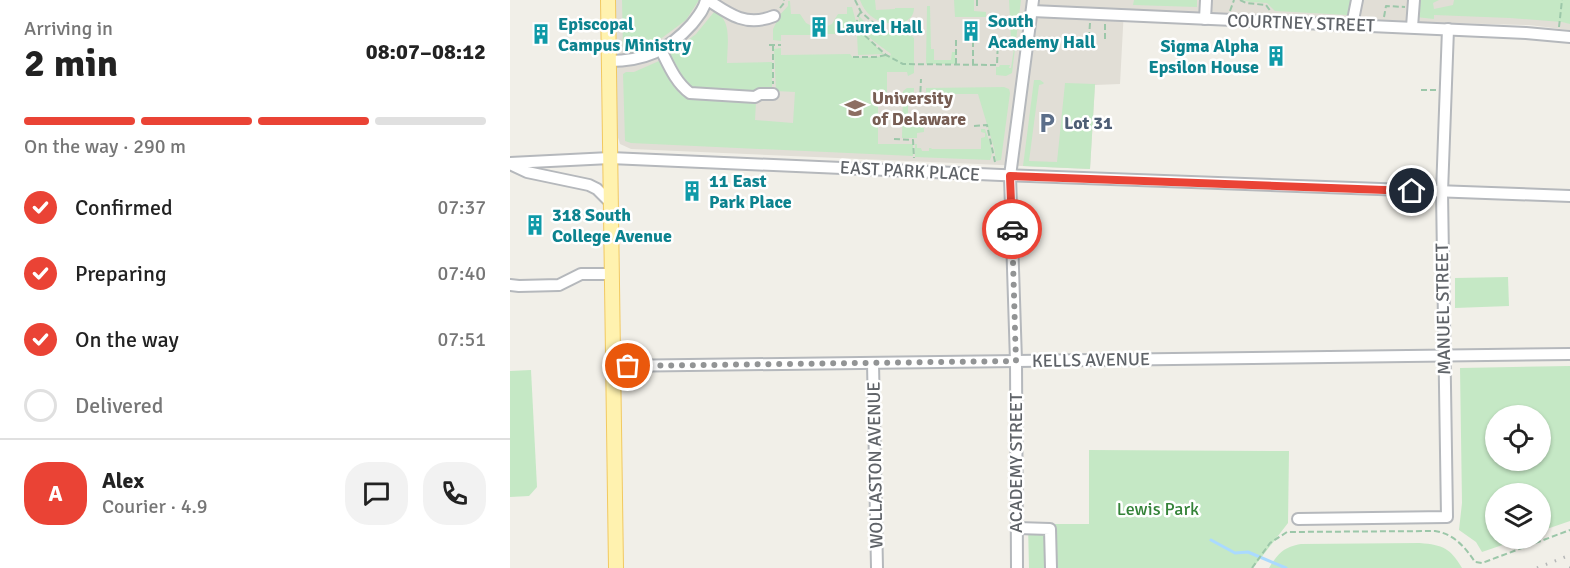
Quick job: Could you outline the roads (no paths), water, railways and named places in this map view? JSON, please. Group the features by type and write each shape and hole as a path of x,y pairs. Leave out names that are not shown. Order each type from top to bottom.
{"main road":[{"path":"608,0 616,568"}],"street":[{"path":"609,61 634,59 661,50 683,34 702,11 707,0 730,15 746,20 766,19 774,16"},
{"path":"1205,18 1206,0"},
{"path":"1352,25 1357,0"},
{"path":"1412,27 1414,3"},
{"name":"COURTNEY STREET","path":"1032,5 1105,14 1412,27 1570,37"},
{"name":"ACADEMY STREET","path":"1017,568 1016,361 1010,176 1032,5"},
{"name":"MANUEL STREET","path":"1298,519 1447,517 1442,192 1448,29"},
{"path":"661,50 682,87 690,93 755,97 760,94 773,94"},
{"name":"EAST PARK PLACE","path":"510,164 610,159 1570,196"},
{"path":"510,164 527,171 589,185 597,189 610,202"},
{"path":"510,285 559,285 581,274 611,274"},
{"name":"KELLS AVENUE","path":"613,366 1570,354"},
{"name":"WOLLASTON AVENUE","path":"873,363 877,568"},
{"path":"1017,528 1050,529 1051,568"}],"waterway":[{"path":"1211,540 1235,553 1248,552 1286,568"}],"railway":[{"path":"1537,568 1570,555"}],"place":[{"name":"Laurel Hall","path":"819,27"},
{"name":"South Academy Hall","path":"971,31"},
{"name":"Episcopal Campus Ministry","path":"541,34"},
{"name":"Sigma Alpha Epsilon House","path":"1276,56"},
{"name":"University of Delaware","path":"855,108"},
{"name":"Lot 31","path":"1047,123"},
{"name":"11 East Park Place","path":"692,191"},
{"name":"318 South College Avenue","path":"535,225"}],"park label":[{"name":"Lewis Park","path":"1158,509"}]}
